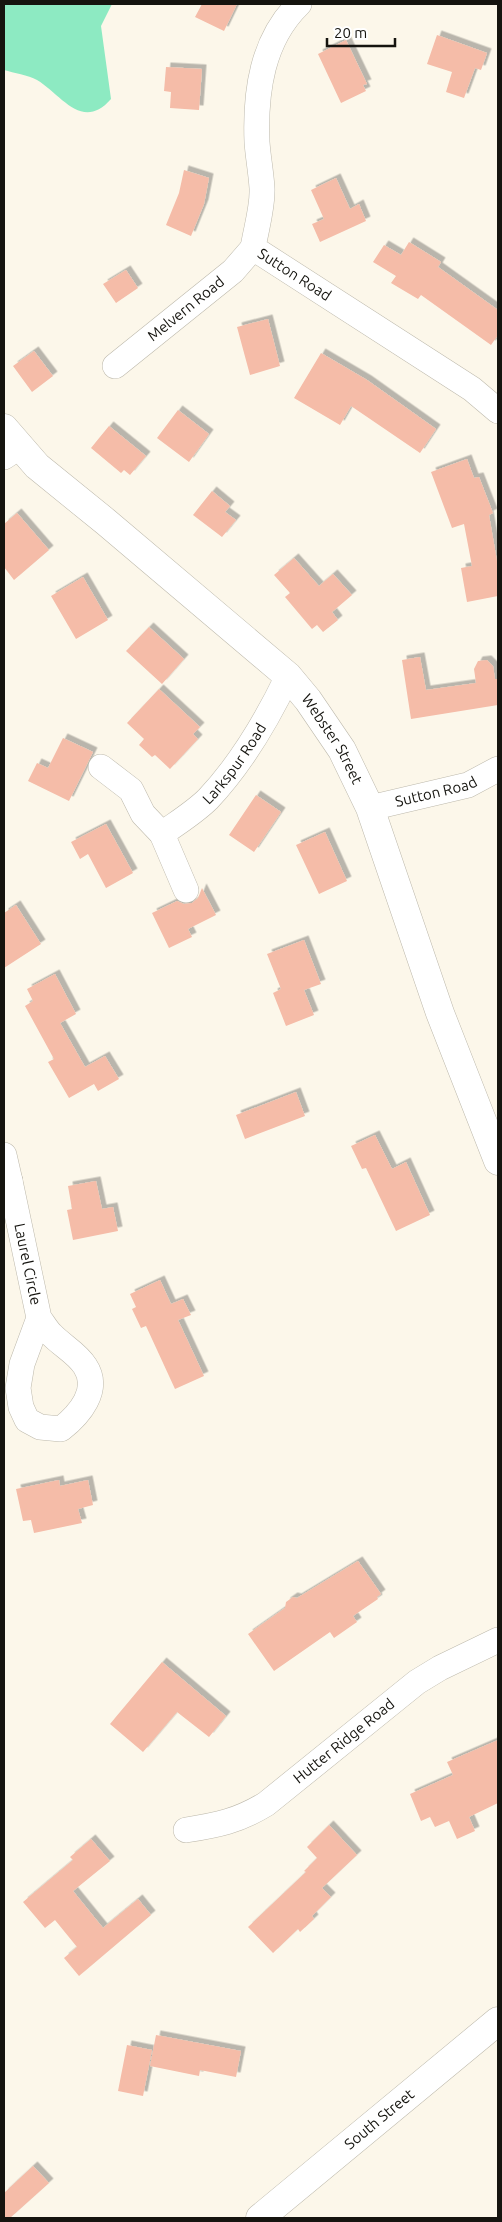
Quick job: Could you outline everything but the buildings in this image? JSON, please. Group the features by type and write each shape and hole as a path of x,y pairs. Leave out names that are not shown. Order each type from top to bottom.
{"street":[{"name":"Sutton Road","path":"299,4 276,32 262,68 258,104 257,142 262,190 253,248 472,389 498,411"},
{"name":"Melvern Road","path":"115,366 233,271 253,248"},
{"name":"Webster Street","path":"9,444 288,676 308,700 342,750 370,808 440,1014 498,1161"},
{"name":"Larkspur Road","path":"162,834 207,800 240,758 272,709 288,676"},
{"path":"101,767 131,790 143,814 162,834 186,890"},
{"name":"Sutton Road","path":"370,808 468,785 498,768"},
{"name":"Laurel Circle","path":"4,1155 7,1181 40,1318"},
{"name":"Hutter Ridge Road","path":"186,1830 224,1824 246,1816 266,1804 417,1682 440,1668 498,1640"},
{"name":"South Street","path":"260,2218 498,2021"}],"green space":[{"path":"4,4 112,4 101,26 111,99 101,108 91,112 81,111 72,108 37,80 4,70"}]}
